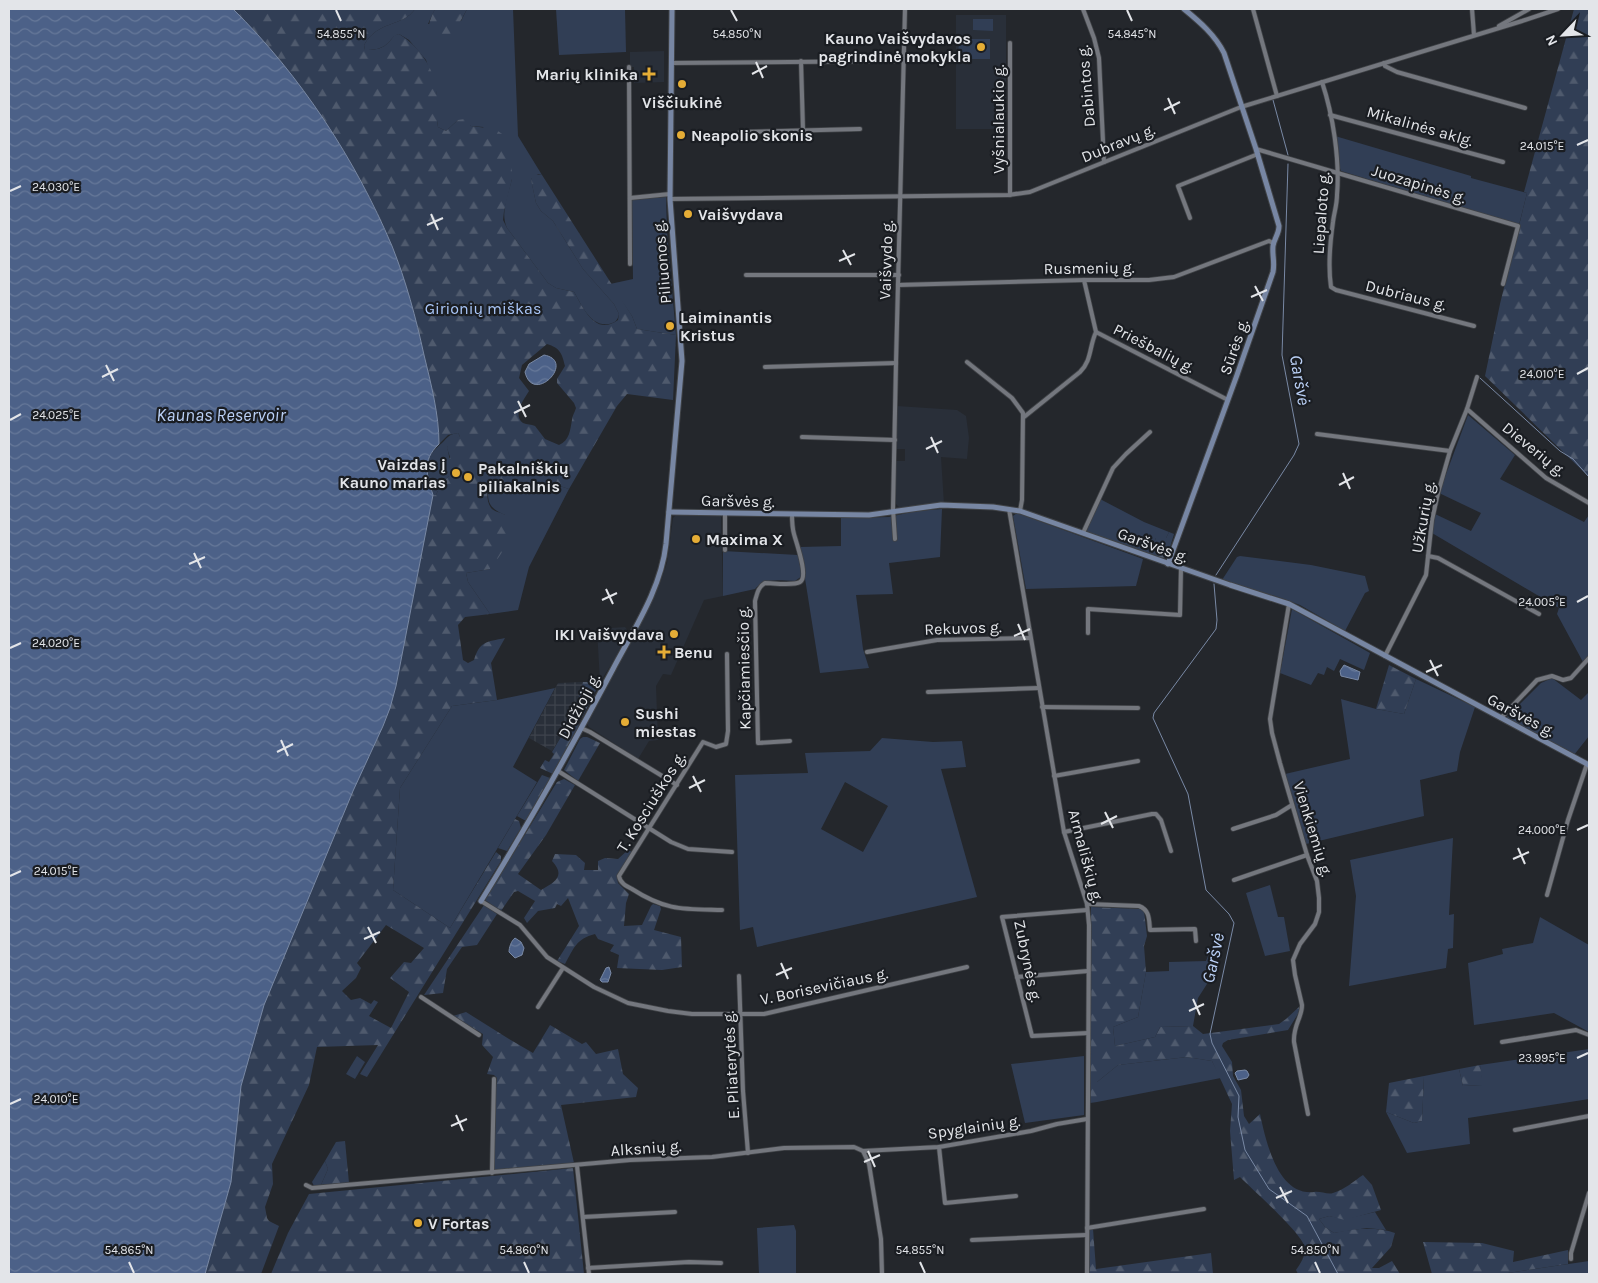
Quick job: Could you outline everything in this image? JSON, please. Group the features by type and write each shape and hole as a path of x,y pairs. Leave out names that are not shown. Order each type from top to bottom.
{"main road":[{"name":"Piliuonos g.","path":"669,512 682,361 670,196 672,9"},
{"name":"Sūrės g.","path":"1168,564 1273,272 1275,264 1272,248 1279,233 1279,226 1257,151 1224,54 1219,44 1184,9"},
{"name":"Garšvės g.","path":"669,512 869,515 941,506 1020,511 1168,564 1289,604 1588,765"},
{"name":"Didžioji g.","path":"481,900 518,842 640,618 655,587 665,550 669,512"}],"street":[{"name":"Vaišvydo g.","path":"895,539 893,513 905,9"},
{"name":"Dabintos g.","path":"1083,9 1099,58 1104,162"},
{"path":"1253,9 1277,96"},
{"path":"1472,9 1474,35"},
{"path":"1495,29 1529,9"},
{"name":"Dubravų g.","path":"630,198 670,196 1010,195 1030,192 1241,107 1558,9"},
{"name":"Vyšnialaukio g.","path":"1010,43 1010,195"},
{"path":"802,61 803,130"},
{"path":"672,63 903,61"},
{"path":"1384,63 1389,69 1396,72 1524,108"},
{"path":"628,67 630,264"},
{"name":"Liepaloto g.","path":"1322,82 1330,115 1338,194 1330,258 1331,287"},
{"name":"Mikalinės aklg.","path":"1330,115 1503,162"},
{"path":"740,132 860,129"},
{"path":"1190,218 1178,186 1257,151"},
{"name":"Juozapinės g.","path":"1257,151 1337,172 1518,226 1503,284"},
{"name":"Rusmenių g.","path":"898,285 1149,280 1174,276 1269,241 1274,243"},
{"path":"746,275 898,274"},
{"path":"1024,417 1059,390 1086,366 1090,359 1092,340 1096,332 1084,280"},
{"name":"Dubriaus g.","path":"1331,287 1336,290 1474,326"},
{"name":"Priešbalių g.","path":"1096,332 1228,400"},
{"path":"967,362 1016,402 1024,417 1022,500 1020,511"},
{"path":"765,367 896,363"},
{"name":"Užkurių g.","path":"1385,656 1426,575 1432,520 1450,451 1477,378"},
{"name":"Dieverių g.","path":"1467,409 1546,478 1589,503"},
{"path":"1083,533 1113,468 1150,432"},
{"path":"1316,434 1450,451"},
{"path":"802,437 895,440"},
{"name":"Armališkių g.","path":"1009,509 1064,832 1087,904 1086,1274"},
{"path":"725,513 725,550"},
{"name":"Kapčiamiesčio g.","path":"790,741 758,743 755,601 761,585 764,583 793,584 800,582 802,579 802,567 792,514"},
{"path":"1428,556 1438,558 1540,614"},
{"path":"1088,633 1088,609 1180,615 1180,568"},
{"name":"Vienkiemių g.","path":"1289,604 1270,719 1272,733 1292,805 1317,881 1319,912 1315,924 1300,944 1293,960 1294,975 1302,1005 1302,1010 1293,1032 1308,1114"},
{"name":"Rekuvos g.","path":"867,652 937,640 1030,638"},
{"name":"T. Kosciuškos g.","path":"722,910 667,907 623,884 619,876 704,742 716,747 726,744 728,731 727,654"},
{"path":"1501,718 1538,680 1552,676 1563,680 1571,678 1589,658"},
{"path":"928,692 1039,688"},
{"path":"1042,707 1138,708"},
{"path":"581,728 677,785"},
{"path":"1054,776 1138,761"},
{"path":"1547,895 1568,820 1588,765"},
{"path":"558,771 671,842 688,849 732,852"},
{"path":"1233,829 1276,816 1292,805"},
{"path":"1064,832 1156,814 1161,820 1171,851"},
{"path":"1234,880 1307,855"},
{"name":"V. Borisevičiaus g.","path":"481,900 520,925 547,957 601,991 636,1005 692,1014 764,1014 967,967"},
{"path":"1087,904 1140,906 1148,913 1150,930 1194,929 1196,941"},
{"name":"Zubrynės g.","path":"1087,910 1002,917 1032,1036 1088,1033"},
{"path":"538,1007 563,968"},
{"path":"1017,978 1088,971"},
{"name":"E. Pliaterytės g.","path":"739,976 743,1091 748,1153"},
{"path":"420,997 479,1035"},
{"path":"1502,1042 1576,1030 1589,1035"},
{"path":"492,1173 494,1079"},
{"path":"1515,1130 1589,1116"},
{"name":"Spyglainių g.","path":"863,1150 939,1147 1087,1119"},
{"name":"Alksnių g.","path":"306,1185 312,1188 630,1160 748,1153 784,1148 854,1147 863,1150"},
{"path":"939,1147 945,1203 1016,1196"},
{"path":"863,1150 869,1164 881,1239 882,1274"},
{"path":"577,1166 589,1274"},
{"path":"1571,1259 1571,1253 1589,1193"},
{"path":"1086,1228 1204,1209"},
{"path":"583,1217 675,1212"},
{"path":"972,1240 1086,1235"},
{"path":"588,1268 689,1262 721,1263"}],"shaded area":[{"name":"Kauno Vaišvydavos pagrindinė mokykla","path":"956,15 1006,15 1006,129 956,129"},
{"name":"Marių klinika","path":"664,51 664,82 634,83 634,67 630,67 630,52"},
{"path":"897,406 957,410 966,416 969,438 967,459 941,457 944,504 927,504 901,509 896,504 896,461 905,461 905,449 897,449"},
{"path":"676,515 719,515 721,517 723,596 704,600 671,675 663,674 656,686 658,740 649,741 638,759 587,724 660,583 667,563 673,518"},
{"path":"625,627 628,631 616,657 600,682 597,629"},
{"path":"583,682 575,710 582,718 578,723 574,722 568,725 552,751 529,738 558,683"}],"green space":[{"name":"Girionių miškas","path":"233,9 415,9 404,19 376,31 364,45 365,50 381,48 399,34 420,52 430,68 436,86 438,127 446,131 458,120 464,119 471,126 495,129 505,136 512,165 512,179 503,220 548,283 556,288 574,292 586,312 596,323 603,325 618,320 619,314 614,304 583,269 553,221 541,211 536,203 531,180 533,174 542,175 632,316 637,329 676,335 673,400 627,394 617,406 569,489 557,485 556,482 560,474 545,467 529,468 514,483 509,480 499,481 496,473 488,477 487,497 489,504 492,509 505,515 509,521 509,536 499,558 490,569 466,573 468,582 490,614 465,617 458,625 463,660 468,663 474,660 479,649 485,643 505,638 491,663 497,700 452,706 400,788 393,890 450,928 496,852 501,856 501,861 367,1077 360,1074 378,1045 317,1047 309,1085 272,1164 273,1184 265,1207 269,1221 279,1226 261,1274 205,1274 231,1182 241,1086 264,1005 353,791 383,726 396,686 433,495 436,495 441,484 449,476 448,462 450,457 447,448 448,443 460,436 458,433 448,435 439,444 434,399 406,286 392,246 361,182 343,150 303,90 258,35","holes":["547,344 558,349 561,354 565,366 557,379 557,383 576,408 572,417 569,434 563,443 559,445 545,439 535,426 523,423 519,416 520,407 529,391 519,378 522,365","386,925 424,948 411,963 404,962 390,978 409,992 391,1028 369,1016 378,1002 374,1000 371,1004 360,998 351,1000 342,991 356,978 361,968 357,963"]},
{"path":"415,9 435,9 428,24 461,21 467,9 513,9 518,136 542,175 538,174 531,179 536,203 541,211 553,221 583,269 614,304 619,314 615,322 602,324 597,322 587,314 574,292 556,288 548,283 507,228 504,210 512,179 483,127 471,126 458,120 446,131 438,127 436,113 437,94 426,60 409,40 399,34 381,48 365,50 364,45 376,31 404,19"},
{"path":"435,9 467,9 456,28 440,42 431,36 429,32 429,23"},
{"path":"556,9 625,9 626,52 559,55"},
{"path":"1574,9 1589,9 1589,477 1485,376 1527,193 1524,192"},
{"path":"973,19 993,19 993,31 973,30"},
{"path":"959,39 990,39 990,59 958,59"},
{"path":"1335,136 1471,176 1471,178 1527,193 1519,225 1341,171"},
{"path":"666,197 667,232 676,335 637,329 632,316 610,284 633,279 632,200"},
{"path":"1468,415 1515,455 1500,479 1584,522 1589,515 1589,656 1583,662 1557,614 1559,608 1432,533 1435,514 1471,531 1481,513 1439,493"},
{"path":"458,433 460,436 447,447 449,454 449,476 441,484 436,495 433,495 427,472 430,455 447,437"},
{"path":"538,467 556,470 560,474 556,482 557,485 569,489 529,567 518,610 490,614 468,582 466,573 490,569 505,515 498,512 490,504 488,477 496,473"},
{"path":"1100,499 1144,522 1169,532 1166,538 1156,538 1149,554 1086,532"},
{"path":"942,509 940,557 889,563 893,594 856,595 863,649 869,668 820,673 800,547 841,546 841,518 889,517 916,511"},
{"path":"1017,513 1143,559 1136,586 1026,589 1013,516"},
{"path":"1169,532 1174,534 1167,557 1162,558 1149,554 1156,538 1166,538"},
{"path":"723,551 798,555 802,576 795,581 768,581 755,589 723,596"},
{"path":"1237,557 1311,565 1365,576 1369,591 1365,593 1345,631 1300,605 1222,580"},
{"path":"1292,609 1370,653 1364,670 1340,659 1334,671 1327,667 1324,675 1318,673 1311,685 1280,673"},
{"path":"1389,665 1416,679 1404,714 1376,709"},
{"path":"1552,678 1581,700 1589,692 1589,736 1574,755 1506,718 1541,683"},
{"path":"1416,679 1475,707 1460,752 1457,771 1420,780 1424,816 1306,844 1285,774 1350,759 1341,699 1376,709 1404,714"},
{"path":"583,682 600,682 582,718 575,711"},
{"path":"555,688 513,767 537,782 450,928 393,890 400,788 452,706 497,700"},
{"path":"574,722 578,723 579,726 553,774 540,768 545,760 549,762 554,754 552,752 568,725"},
{"path":"583,737 600,743 578,781 564,770 580,739"},
{"path":"882,738 933,742 962,741 966,767 941,769 977,897 757,947 753,927 740,930 735,775 808,773 805,753 870,751","holes":["845,782 888,806 863,852 821,829"]},
{"path":"542,775 550,778 526,821 517,816"},
{"path":"564,779 575,785 546,835 518,874 541,890 557,878 558,871 552,861 555,854 576,855 585,863 584,870 598,870 598,861 605,858 618,859 628,850 632,852 617,877 618,883 629,894 626,903 624,926 642,925 651,906 653,904 660,906 661,909 654,930 681,937 682,967 662,970 617,968 619,955 610,951 614,945 598,939 595,934 580,941 565,964 557,961 579,926 568,898 561,906 557,904 555,908 538,911 527,923 524,918 535,901 518,891 514,892 501,911 485,900 557,782"},
{"path":"515,819 519,821 521,828 507,851 498,848"},
{"path":"1453,838 1449,915 1454,914 1453,948 1448,949 1446,968 1349,986 1356,896 1350,860"},
{"path":"1270,885 1278,917 1284,917 1290,951 1265,956 1246,893"},
{"path":"484,905 497,914 477,945 462,947 447,969 443,993 424,995"},
{"path":"1091,907 1140,909 1144,911 1147,936 1144,946 1146,972 1138,1017 1113,1027 1115,1046 1155,1037 1160,1027 1193,1026 1203,1034 1279,1024 1299,1007 1301,1009 1288,1030 1228,1040 1223,1043 1222,1046 1232,1062 1233,1076 1241,1090 1244,1116 1249,1124 1260,1114 1270,1152 1276,1165 1291,1185 1302,1191 1329,1194 1337,1192 1363,1175 1372,1185 1381,1210 1345,1220 1329,1216 1319,1219 1325,1227 1334,1233 1357,1229 1372,1229 1395,1233 1391,1247 1372,1268 1379,1268 1392,1261 1400,1274 1298,1274 1296,1270 1305,1252 1300,1238 1240,1177 1234,1180 1230,1131 1232,1104 1212,1061 1187,1057 1118,1065 1097,1082 1097,1102 1090,1103"},
{"path":"1540,917 1589,945 1589,1032 1554,1013 1474,1025 1468,963 1503,954 1502,949 1533,943"},
{"path":"1212,945 1214,973 1198,998 1193,1026 1160,1027 1155,1037 1115,1046 1113,1027 1138,1017 1146,972 1169,971 1169,962 1206,961"},
{"path":"466,1012 533,1053 550,1025 582,1044 586,1042 596,1054 618,1049 623,1074 638,1088 636,1097 561,1105 574,1163 494,1170 494,1106 497,1078 494,1075 487,1074 493,1057 482,1045 483,1034 453,1016"},
{"path":"1589,1049 1589,1099 1468,1118 1470,1144 1407,1153 1386,1112 1414,1123 1422,1121 1424,1076 1459,1069 1463,1086 1482,1085 1480,1065"},
{"path":"357,1056 365,1062 355,1079 346,1074"},
{"path":"1084,1056 1084,1115 1025,1123 1011,1064"},
{"path":"1187,1057 1212,1061 1221,1078 1097,1102 1097,1082 1118,1065"},
{"path":"1480,1065 1483,1085 1463,1086 1459,1069"},
{"path":"1424,1076 1422,1121 1414,1123 1386,1112 1389,1083"},
{"path":"345,1141 349,1183 321,1185 328,1169 325,1161 336,1142"},
{"path":"325,1161 328,1169 321,1185 314,1186 312,1182"},
{"name":"V Fortas","path":"573,1168 584,1274 271,1274 288,1233 309,1194"},
{"path":"1375,1212 1386,1230 1367,1228 1334,1233 1325,1227 1319,1219 1329,1216 1345,1219"},
{"path":"794,1225 796,1231 796,1274 759,1274 757,1228"},
{"path":"1093,1229 1096,1269 1211,1253 1213,1274 1089,1274 1088,1230"},
{"path":"1423,1242 1482,1243 1514,1251 1513,1262 1568,1250 1568,1264 1501,1274 1432,1274"},
{"path":"1589,1261 1589,1274 1501,1274"}],"water":[{"name":"Kaunas Reservoir","path":"9,9 233,9 258,35 303,90 343,150 361,182 397,259 418,327 436,410 439,444 430,456 427,468 433,495 396,686 383,726 353,791 264,1005 241,1086 231,1182 205,1274 9,1274"},
{"path":"544,355 553,359 556,365 555,372 543,383 536,385 529,381 525,372 529,364"},
{"path":"1344,665 1360,672 1358,680 1341,676 1340,671"},
{"path":"515,938 521,942 524,948 522,955 515,958 509,952 510,945"},
{"path":"609,967 611,973 608,982 602,982 600,980 606,968"},
{"path":"1245,1070 1249,1075 1247,1078 1238,1080 1235,1073"}],"waterway":[{"name":"Garšvė","path":"1273,100 1288,155"},
{"name":"Garšvė","path":"1216,575 1294,455 1299,444 1282,355 1288,164"},
{"path":"1480,378 1560,451 1573,459 1589,477"},
{"name":"Garšvė","path":"1214,584 1216,629 1154,713 1153,718 1188,794 1206,890 1229,914 1234,923 1210,1034 1212,1043 1239,1096 1238,1117 1245,1150 1269,1189 1307,1216 1338,1274"}],"place":[{"name":"Kauno Vaišvydavos pagrindinė mokykla","path":"981,47"},
{"name":"Marių klinika","path":"649,74"},
{"name":"Viščiukinė","path":"682,84"},
{"name":"Neapolio skonis","path":"681,135"},
{"name":"Vaišvydava","path":"688,214"},
{"name":"Laiminantis Kristus","path":"670,326"},
{"name":"Vaizdas į Kauno marias","path":"456,473"},
{"name":"Pakalniškių piliakalnis","path":"468,477"},
{"name":"Maxima X","path":"696,539"},
{"name":"IKI Vaišvydava","path":"674,634"},
{"name":"Benu","path":"664,652"},
{"name":"Sushi miestas","path":"625,722"},
{"name":"V Fortas","path":"418,1223"}]}
